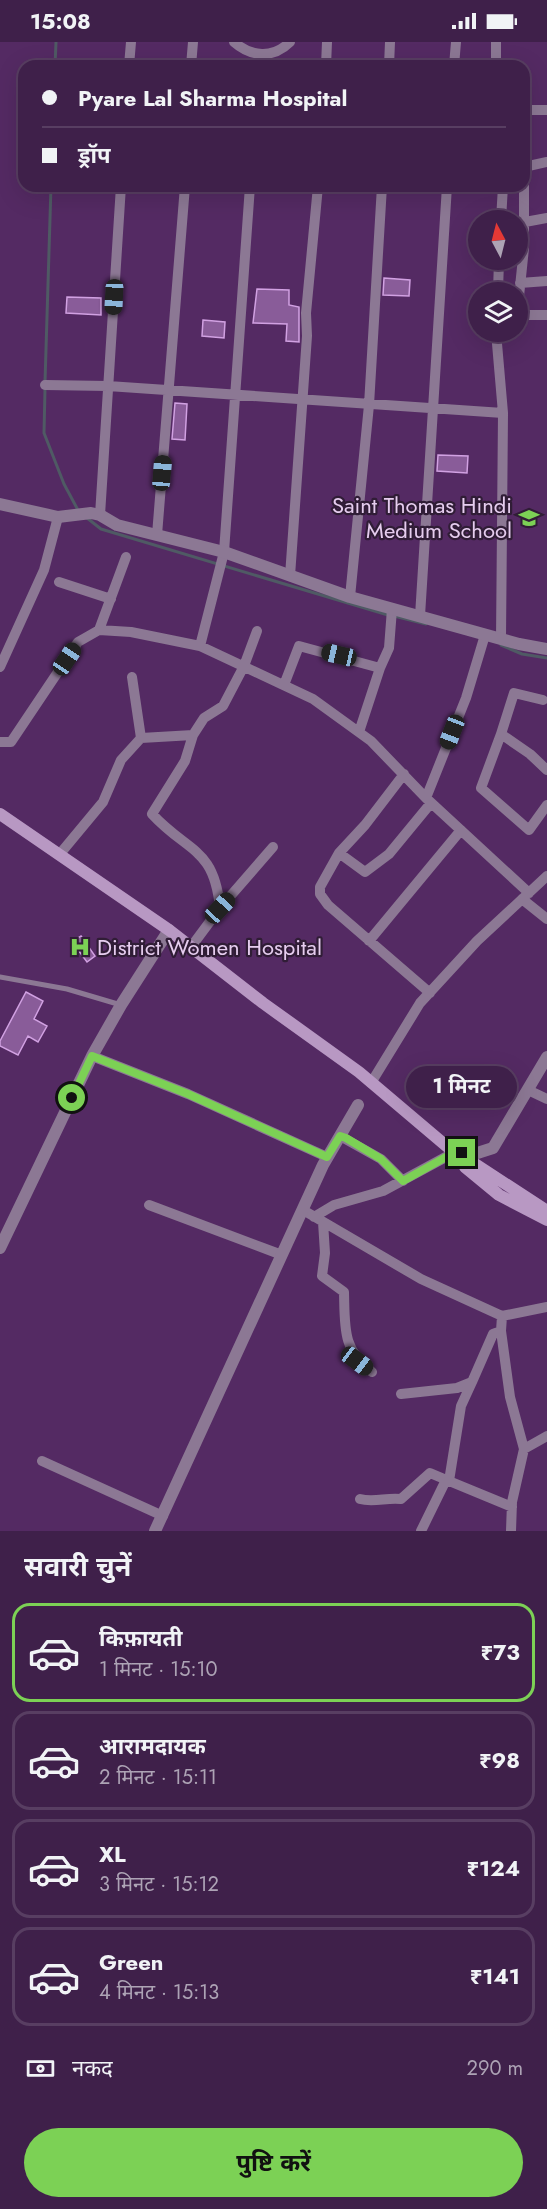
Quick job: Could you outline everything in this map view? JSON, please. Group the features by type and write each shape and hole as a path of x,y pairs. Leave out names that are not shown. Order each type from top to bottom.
{"main road":[{"path":"0,814 170,930 371,1083 463,1158 499,1195 547,1220"},
{"path":"463,1158 547,1211"}],"street":[{"path":"130,60 131,42"},
{"path":"192,60 193,42"},
{"path":"234,42 259,60 290,42"},
{"path":"326,60 327,42"},
{"path":"388,60 390,42"},
{"path":"454,60 456,42"},
{"path":"496,42 496,60"},
{"path":"530,110 547,110"},
{"path":"530,165 547,162"},
{"path":"95,514 108,386 121,192"},
{"path":"157,535 185,192"},
{"path":"200,646 224,552 250,192"},
{"path":"290,576 306,314 317,192"},
{"path":"350,597 369,405 382,192"},
{"path":"420,616 447,192"},
{"path":"502,210 503,192"},
{"path":"524,192 525,210"},
{"path":"528,221 547,218"},
{"path":"528,282 547,281"},
{"path":"528,315 547,315"},
{"path":"497,342 503,413 501,639"},
{"path":"45,385 108,386 503,413"},
{"path":"0,504 64,516 95,514 117,525 224,552 350,597 420,616 484,639 501,639 547,649"},
{"path":"0,667 44,570 64,516"},
{"path":"99,630 126,557"},
{"path":"59,582 111,599"},
{"path":"359,732 389,648 392,609"},
{"path":"0,742 11,742 78,642 99,630 131,632 200,646 314,699 359,732 404,774 547,919"},
{"path":"220,908 218,883 205,858 167,830 152,814 185,761 192,735 204,718 223,706 244,666 257,631"},
{"path":"339,852 365,872 389,854 429,800 484,639"},
{"path":"284,685 299,646 380,668"},
{"path":"132,677 141,738"},
{"path":"543,700 514,693 481,788 530,830 547,805"},
{"path":"501,734 530,754 547,770"},
{"path":"59,855 103,802 121,760 141,738 192,735"},
{"path":"404,774 365,825 339,852 320,887 320,894 328,905 430,993"},
{"path":"369,941 460,830"},
{"path":"191,947 220,908 273,847"},
{"path":"371,1083 420,1003 477,941 547,876"},
{"path":"0,1248 92,1056 121,1005 170,930"},
{"path":"92,1056 188,1094 327,1157"},
{"path":"313,1216 334,1205 382,1191 493,1148 547,1057"},
{"path":"528,1090 547,1099"},
{"path":"155,1531 282,1256 313,1216 327,1157 358,1105"},
{"path":"340,1136 381,1159 403,1181"},
{"path":"149,1205 282,1256"},
{"path":"313,1216 421,1279 502,1316 547,1307"},
{"path":"313,1216 325,1253 322,1276 344,1292 348,1341 357,1361 372,1372"},
{"path":"502,1316 501,1331 510,1397 524,1449 512,1507 511,1531"},
{"path":"421,1531 447,1481 461,1406 493,1334 501,1331"},
{"path":"401,1394 457,1388 471,1382"},
{"path":"524,1449 547,1436"},
{"path":"42,1461 163,1516"},
{"path":"360,1499 369,1502 388,1497 401,1499 430,1473 512,1507"}],"lane":[{"path":"0,977 67,989 121,1005"}],"building":[{"path":"384,278 410,280 409,296 383,295"},
{"path":"257,289 289,290 289,305 299,307 299,342 286,341 287,324 253,323"},
{"path":"67,297 101,298 101,315 66,313"},
{"path":"203,320 225,322 224,338 202,336"},
{"path":"175,403 187,404 185,440 172,439"},
{"path":"438,455 468,456 467,473 437,471"},
{"path":"81,936 95,956 87,962 72,942"},
{"path":"26,992 43,1001 34,1019 47,1026 38,1042 28,1036 18,1055 0,1046 0,1041"}],"waterway":[{"path":"55,60 56,42"},
{"path":"45,382 51,192"},
{"path":"45,389 44,433 64,484 79,512"},
{"path":"87,518 101,529 388,615"},
{"path":"394,616 426,624"},
{"path":"501,645 522,654 547,658"}],"place":[{"name":"Saint Thomas Hindi Medium School","path":"529,518"},
{"name":"District Women Hospital","path":"80,947"}],"route":[{"path":"72,1098 92,1056 188,1094 327,1157 340,1136 346,1138 381,1159 403,1181 455,1152 458,1155 462,1153"}]}
